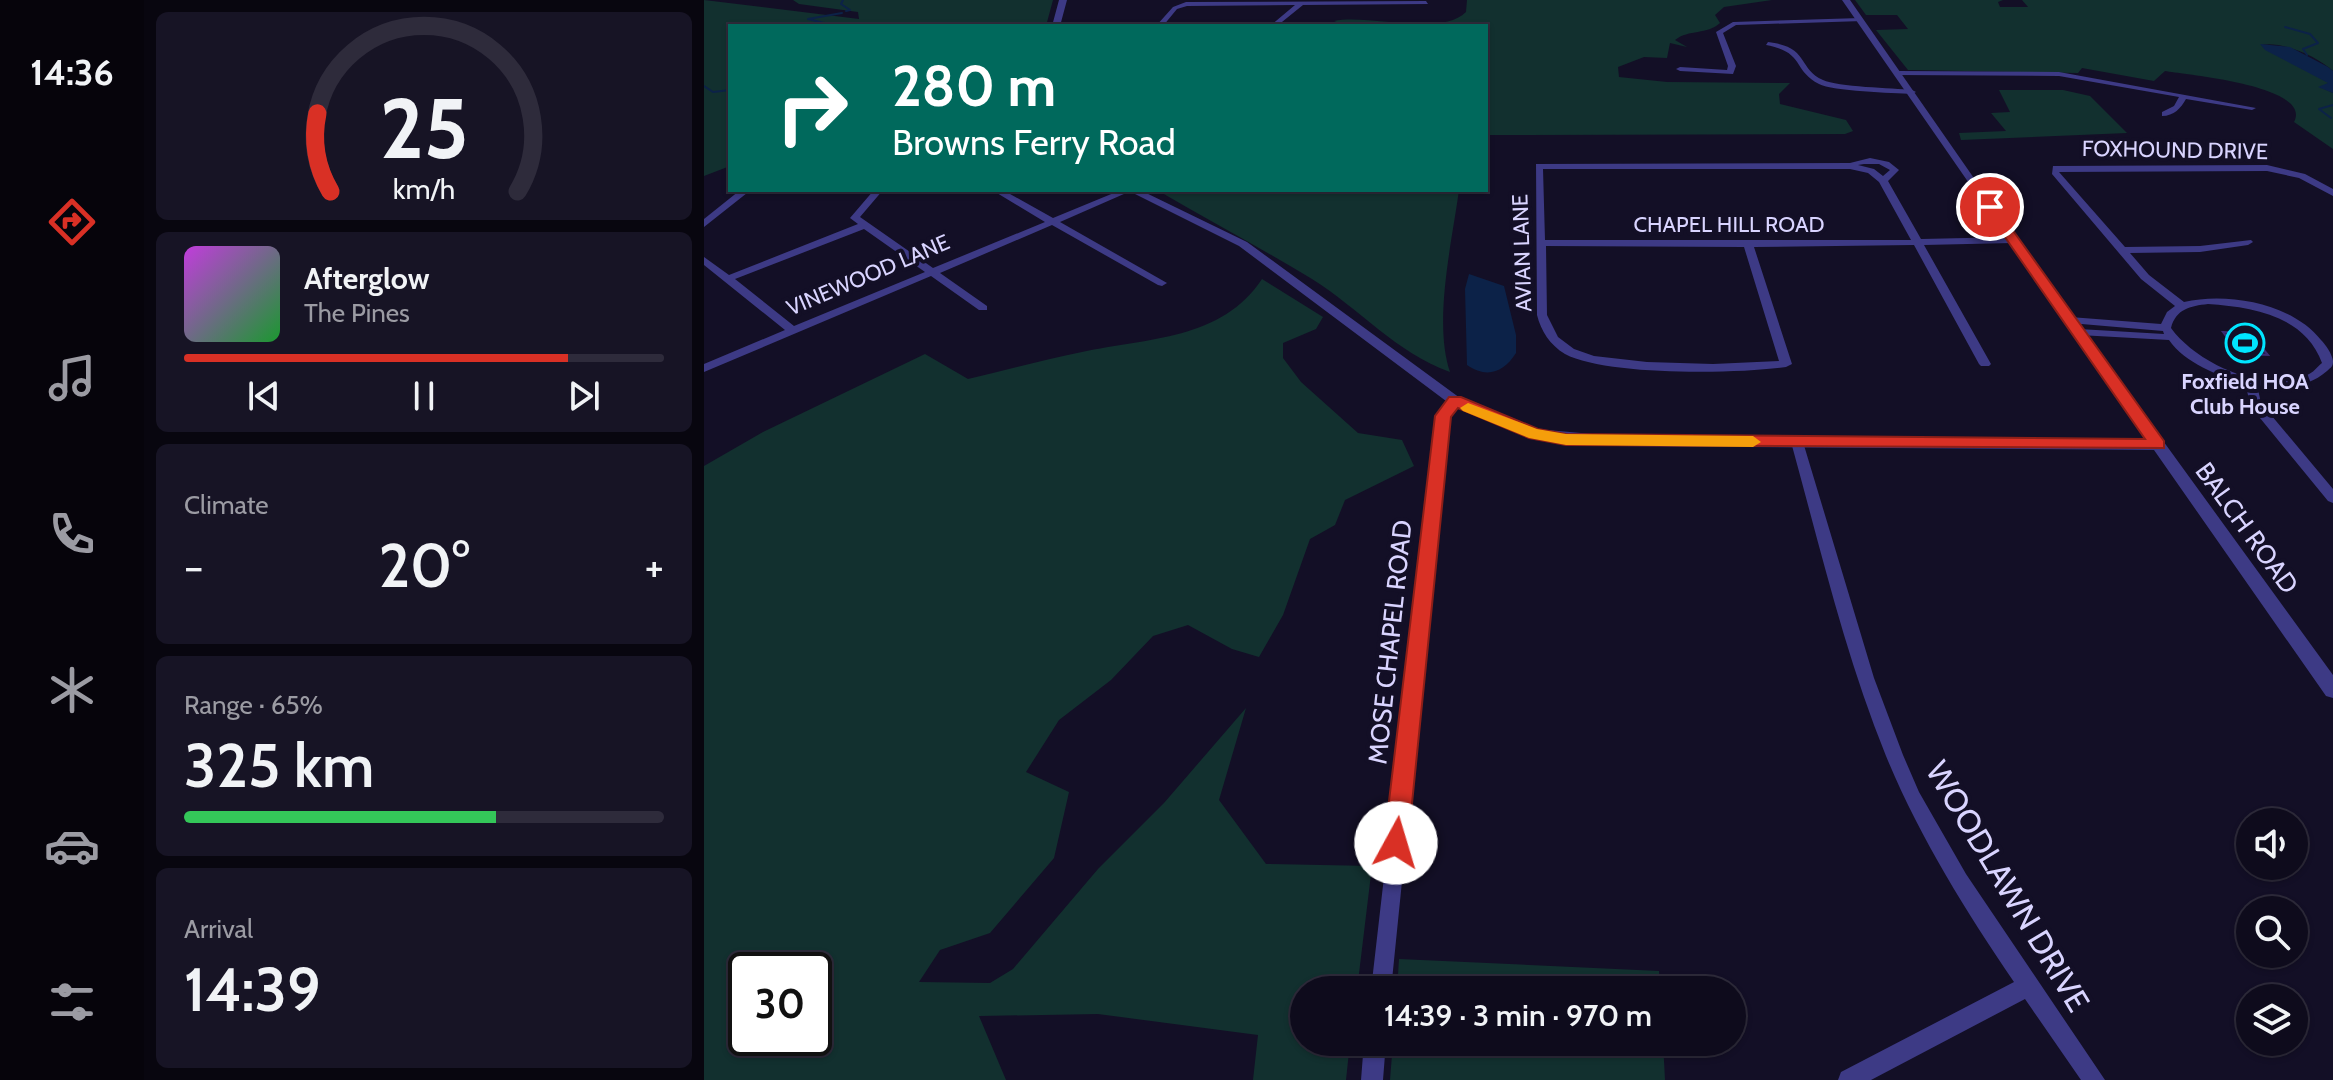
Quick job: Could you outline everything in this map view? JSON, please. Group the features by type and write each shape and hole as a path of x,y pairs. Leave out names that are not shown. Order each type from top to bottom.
{"street":[{"path":"1057,24 1063,0"},
{"path":"1187,0 1196,3"},
{"name":"BALCH ROAD","path":"1846,0 2014,243 2333,690"},
{"path":"1168,2 1173,10"},
{"path":"1276,24 1304,2"},
{"path":"1161,24 1179,5 1196,3 1426,3"},
{"path":"1680,69 1730,72 1732,66 1719,32 1735,23 1861,20"},
{"path":"1768,44 1784,45 1796,52 1815,79 1824,84 1912,92"},
{"path":"1899,73 2059,74 2252,108"},
{"path":"2165,114 2177,108 2184,96"},
{"path":"1850,166 1872,161 1895,170 1893,175 1883,180 1985,364"},
{"name":"AVIAN LANE","path":"1748,244 1786,364 1625,364 1578,356 1558,345 1545,326 1539,166 1850,166 1871,171 1883,180"},
{"name":"FOXHOUND DRIVE","path":"2181,305 2153,286 2055,172 2056,168 2267,168 2302,176 2333,193"},
{"path":"877,192 855,215 862,226 983,308"},
{"path":"999,192 1162,283"},
{"name":"VINEWOOD LANE","path":"1049,221 1103,192"},
{"name":"VINEWOOD LANE","path":"704,368 930,270 1126,192"},
{"path":"1135,192 1252,250 1455,401 1534,434 1566,439 2158,445"},
{"path":"704,224 742,193"},
{"path":"727,279 862,226"},
{"path":"2121,250 2200,249 2248,242"},
{"name":"CHAPEL HILL ROAD","path":"1542,243 2014,243"},
{"path":"704,260 792,330"},
{"path":"2074,326 2169,332 2208,365 2250,380 2285,384 2302,382 2321,374 2328,364 2318,341 2287,319 2251,307 2208,301 2181,305 2170,313 2169,332"},
{"path":"2318,341 2333,341"},
{"path":"2250,380 2255,404 2333,498"},
{"name":"MOSE CHAPEL ROAD","path":"1383,976 1443,416 1455,401"},
{"name":"WOODLAWN DRIVE","path":"1797,442 1844,605 1894,755 1927,823 2094,1080"},
{"path":"2123,444 2177,471"},
{"path":"1849,1080 2030,985"},
{"path":"1372,1080 1374,1056"}],"green space":[{"path":"704,0 859,19 858,12 799,4 793,0 1053,0 1047,24 728,24 728,167 704,176"},
{"path":"1467,0 1772,0 1724,7 1715,15 1720,23 1715,27 1675,40 1687,47 1670,43 1667,58 1644,57 1618,67 1619,77 1667,82 1790,83 1779,94 1780,104 1846,120 1853,131 1845,134 1488,135 1488,24 1423,24 1455,19 1466,12"},
{"path":"1855,0 2003,0 1998,2 2000,7 2028,7 2022,0 2333,0 2333,71 2299,51 2279,45 2261,45 2329,83 2320,87 2333,93 2333,149 2294,122 2295,110 2285,99 2246,84 2221,79 2165,71 2154,81 2082,68 2078,73 1908,70 1876,30 1908,29 1897,15 1866,15"},
{"path":"1334,21 1423,24 1342,24"},
{"path":"1999,90 2063,90 2090,96 2127,133 1961,140 1959,133 2006,131 1991,113 2010,112"},
{"path":"1160,192 1459,192 1444,306 1445,352 1450,372 1395,342 1312,279"},
{"path":"1262,279 1323,317 1316,329 1283,343 1283,358 1301,382 1358,433 1402,440 1414,466 1345,500 1335,525 1310,539 1283,615 1259,657 1232,649 1188,625 1153,636 1111,680 1059,720 1026,772 1069,792 1054,858 990,933 940,950 919,982 990,983 1013,969 1098,869 1164,803 1246,708 1219,800 1266,864 1372,866 1359,976 1290,976 1290,1056 1349,1056 1346,1080 1253,1080 1258,1035 1098,1014 979,1016 1006,1080 704,1080 704,466 763,432 925,354 968,379 1181,333 1226,314 1245,299"},
{"path":"1399,959 1659,971 1659,976 1398,976"},
{"path":"1392,1056 1664,1056 1665,1080 1390,1080"}],"water":[{"path":"2260,44 2290,47 2328,67 2333,71 2333,93 2318,87 2328,83 2265,50"},
{"path":"1469,274 1504,286 1516,335 1516,353 1506,365 1494,371 1481,372 1467,365 1465,289"}],"building":[{"name":"Foxfield HOA Club House","path":"2223,332 2250,333 2268,355 2240,354"}],"waterway":[{"path":"843,0 841,4 850,10 846,11"},
{"path":"823,24 808,19 842,13"},
{"path":"2285,27 2310,34 2318,43 2303,49 2307,55"},
{"path":"704,86 713,92 728,90"},
{"path":"2331,118 2319,109 2333,105"}],"slow traffic":[{"path":"1468,408 1534,434 1566,439 1753,442"}],"place":[{"name":"Foxfield HOA Club House","path":"2245,343"}],"route":[{"path":"1396,843 1443,416 1455,401 1486,417 1534,434 1566,439 2158,445 1990,207"}]}
